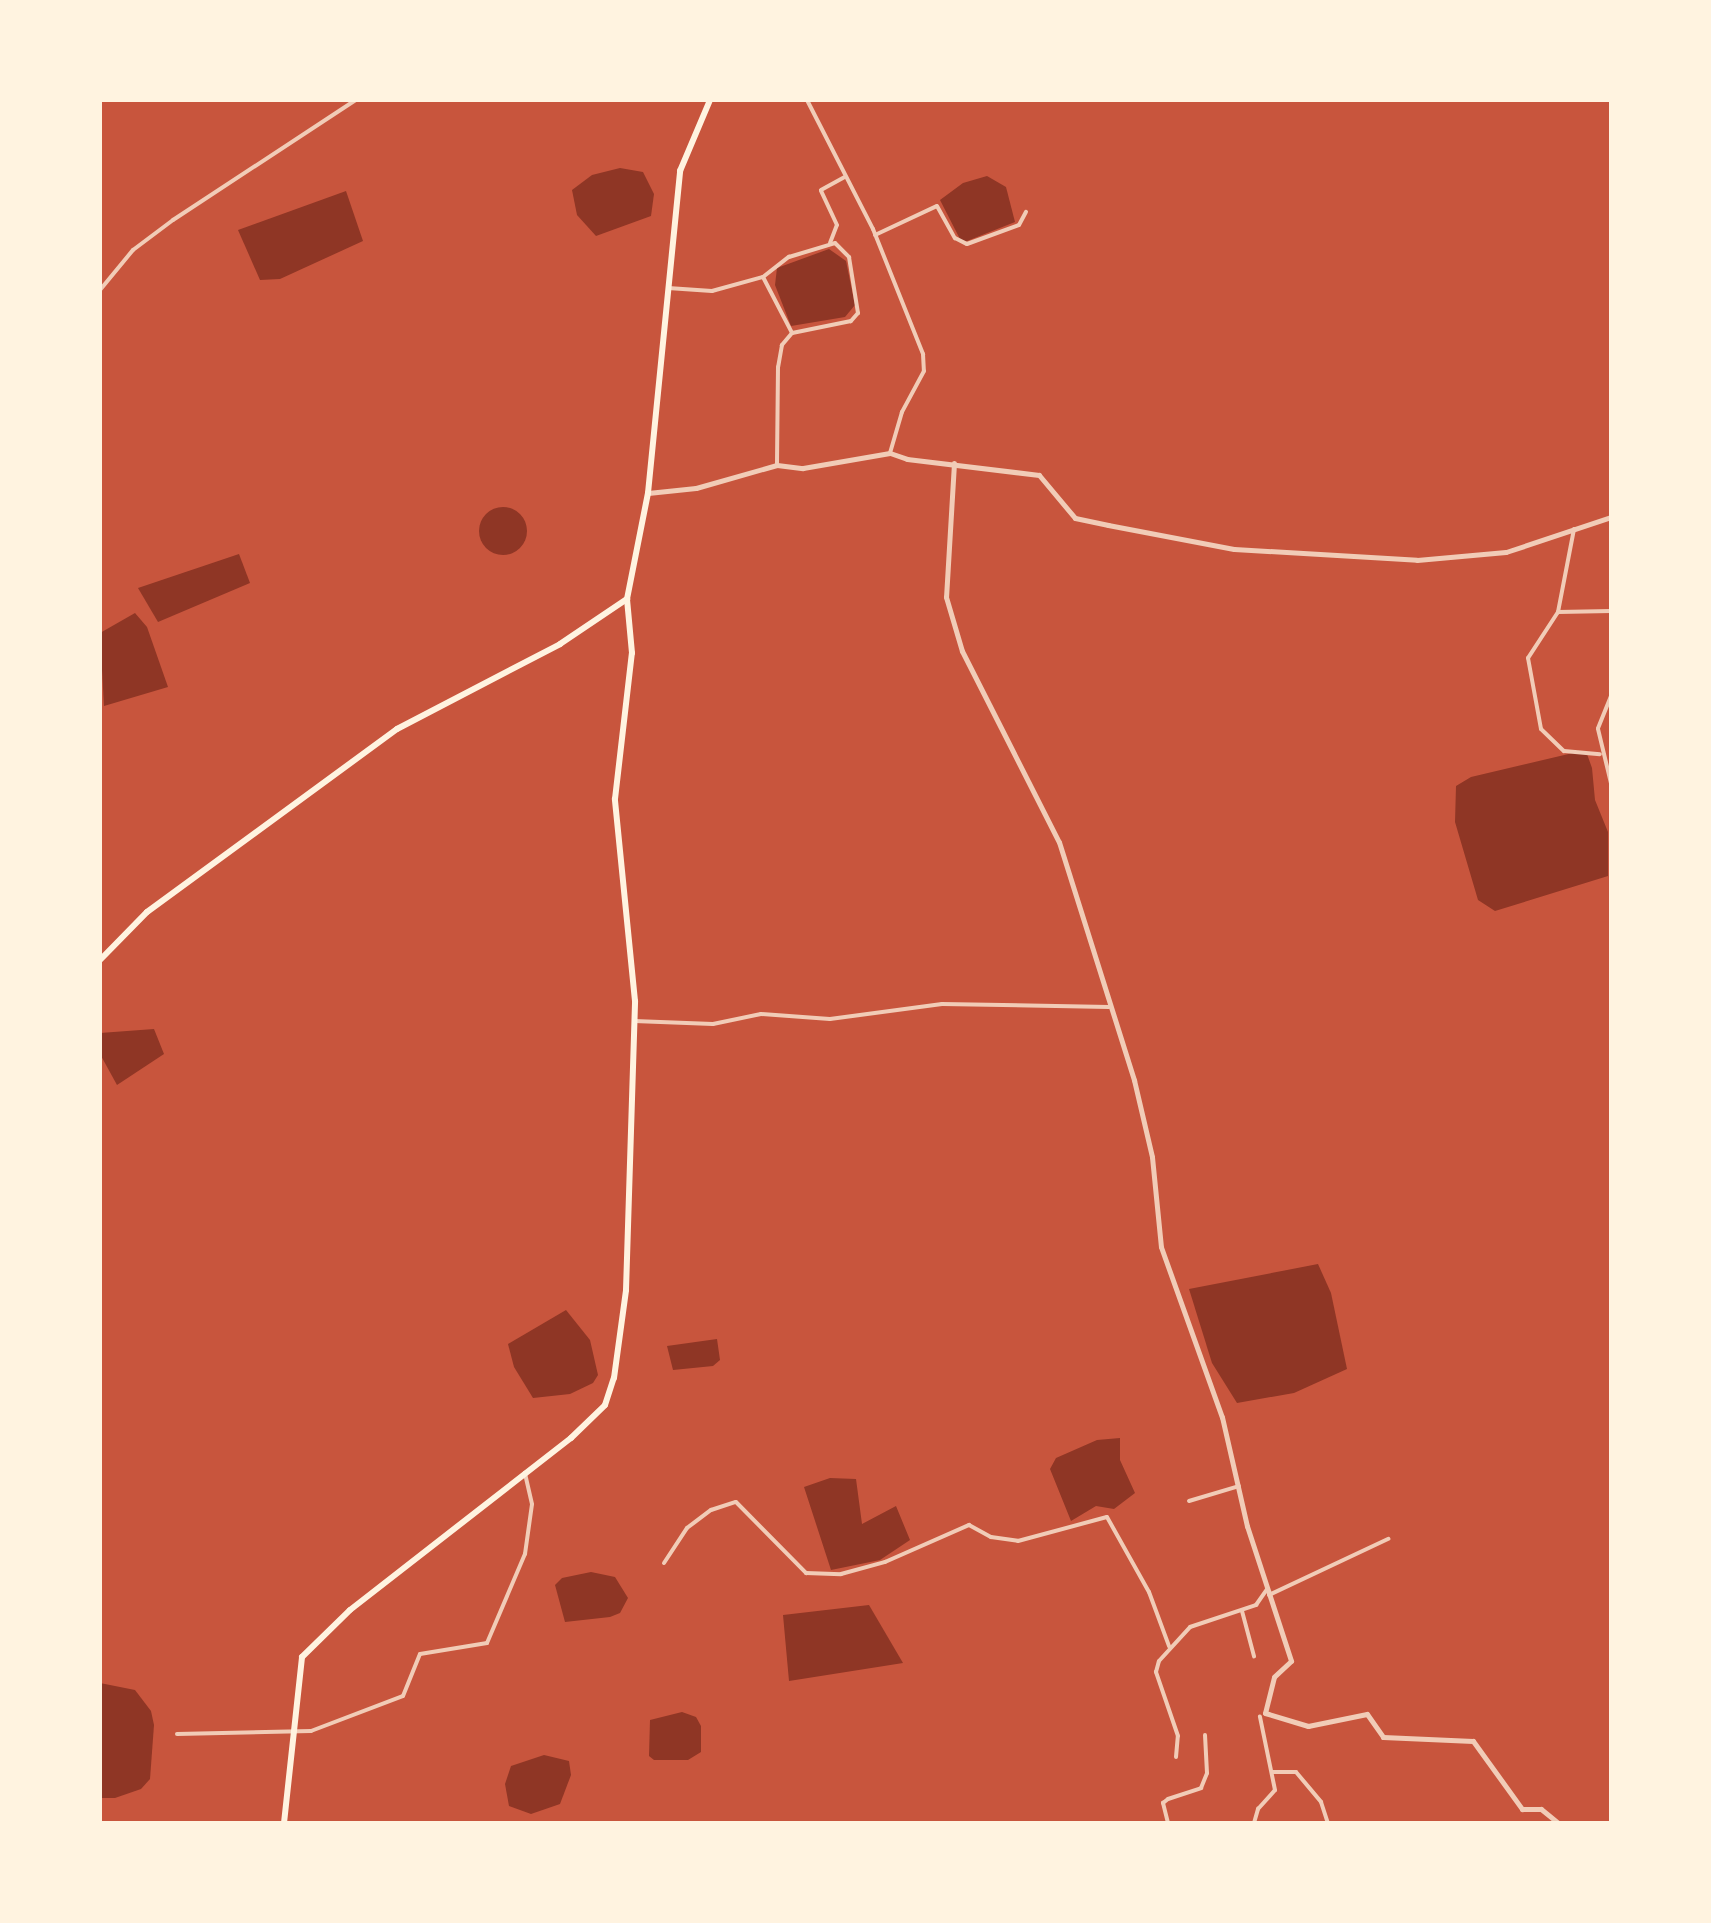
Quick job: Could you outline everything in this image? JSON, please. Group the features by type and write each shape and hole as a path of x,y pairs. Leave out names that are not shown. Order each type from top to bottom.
{"main road":[{"path":"284,1823 291,1732 302,1657 324,1633 605,1405 614,1378 626,1290 634,1021 615,799 632,653 627,599 648,493 680,171 710,100"},
{"path":"100,960 147,912 397,729 560,644 627,599"}],"street":[{"path":"100,290 133,250 173,220 356,100"},
{"path":"807,100 875,235 923,354 924,371 902,412 890,453"},
{"path":"830,244 837,225 821,190 844,177"},
{"path":"875,235 937,206 958,242 967,244 1019,225 1026,212"},
{"path":"668,288 712,291 763,277 789,257 835,243 849,257 858,313 851,321 792,333 782,345 778,367 777,465"},
{"path":"763,277 792,333"},
{"path":"648,493 696,488 777,465 803,468 890,453 1039,475 1075,518 1234,549 1417,560 1506,552 1610,518"},
{"path":"954,463 946,597 962,651 1059,842 1095,947 1109,1007 1144,1116 1161,1247 1222,1417 1268,1592 1291,1661 1274,1677 1265,1713 1308,1726 1367,1714 1383,1737 1473,1741 1522,1809 1541,1809 1558,1823"},
{"path":"1574,529 1558,612 1528,658 1541,729 1564,751 1600,754"},
{"path":"1558,612 1611,611"},
{"path":"1611,696 1599,719 1600,754 1611,783"},
{"path":"634,1021 713,1024 761,1014 830,1019 942,1004 1109,1007"},
{"path":"177,1734 311,1731 403,1696 420,1654 487,1643 525,1554 532,1504 525,1473"},
{"path":"1189,1501 1239,1486"},
{"path":"664,1563 687,1528 711,1510 736,1502 806,1573 818,1574 841,1574 885,1562 969,1525 991,1537 1018,1541 1107,1517 1149,1592 1169,1646"},
{"path":"1176,1757 1178,1736 1156,1672 1169,1646 1190,1627 1256,1605 1268,1592 1388,1539"},
{"path":"1242,1611 1254,1656"},
{"path":"1254,1823 1258,1809 1275,1790 1260,1717"},
{"path":"1168,1823 1163,1803 1201,1788 1207,1773 1205,1735"},
{"path":"1273,1772 1296,1772 1321,1802 1328,1823"}],"shaded area":[{"path":"620,168 643,172 654,194 651,216 596,236 577,215 572,190 592,175"},
{"path":"987,176 1006,187 1015,222 962,243 940,200 963,183"},
{"path":"346,191 363,241 280,279 260,280 238,230"},
{"path":"829,249 846,261 855,305 845,317 791,326 775,285 777,268"},
{"path":"503,507 520,514 527,531 520,548 503,555 486,548 479,531 486,514"},
{"path":"239,554 250,583 158,622 138,588"},
{"path":"135,613 147,627 168,687 104,706 100,633"},
{"path":"1577,752 1587,754 1592,768 1595,800 1608,832 1608,876 1495,911 1478,900 1455,822 1456,786 1471,777"},
{"path":"154,1029 164,1054 117,1085 100,1054 100,1033"},
{"path":"1318,1264 1331,1293 1347,1369 1294,1393 1237,1403 1212,1363 1189,1289"},
{"path":"566,1310 590,1340 598,1375 593,1383 570,1394 533,1398 514,1367 508,1344"},
{"path":"717,1339 720,1360 713,1366 673,1370 667,1346"},
{"path":"1120,1438 1120,1460 1135,1493 1114,1509 1096,1506 1071,1521 1050,1469 1056,1458 1097,1440"},
{"path":"830,1478 856,1479 862,1524 896,1506 910,1540 880,1560 831,1570 804,1487"},
{"path":"591,1572 615,1577 628,1598 620,1613 610,1617 565,1622 555,1585 562,1578"},
{"path":"869,1605 903,1663 789,1681 783,1615"},
{"path":"100,1683 135,1690 151,1711 154,1725 150,1779 141,1789 115,1798 100,1798"},
{"path":"682,1712 696,1717 701,1726 701,1752 688,1760 654,1760 649,1756 650,1720"},
{"path":"544,1755 569,1761 571,1775 560,1804 531,1814 509,1806 505,1784 511,1766"}]}
